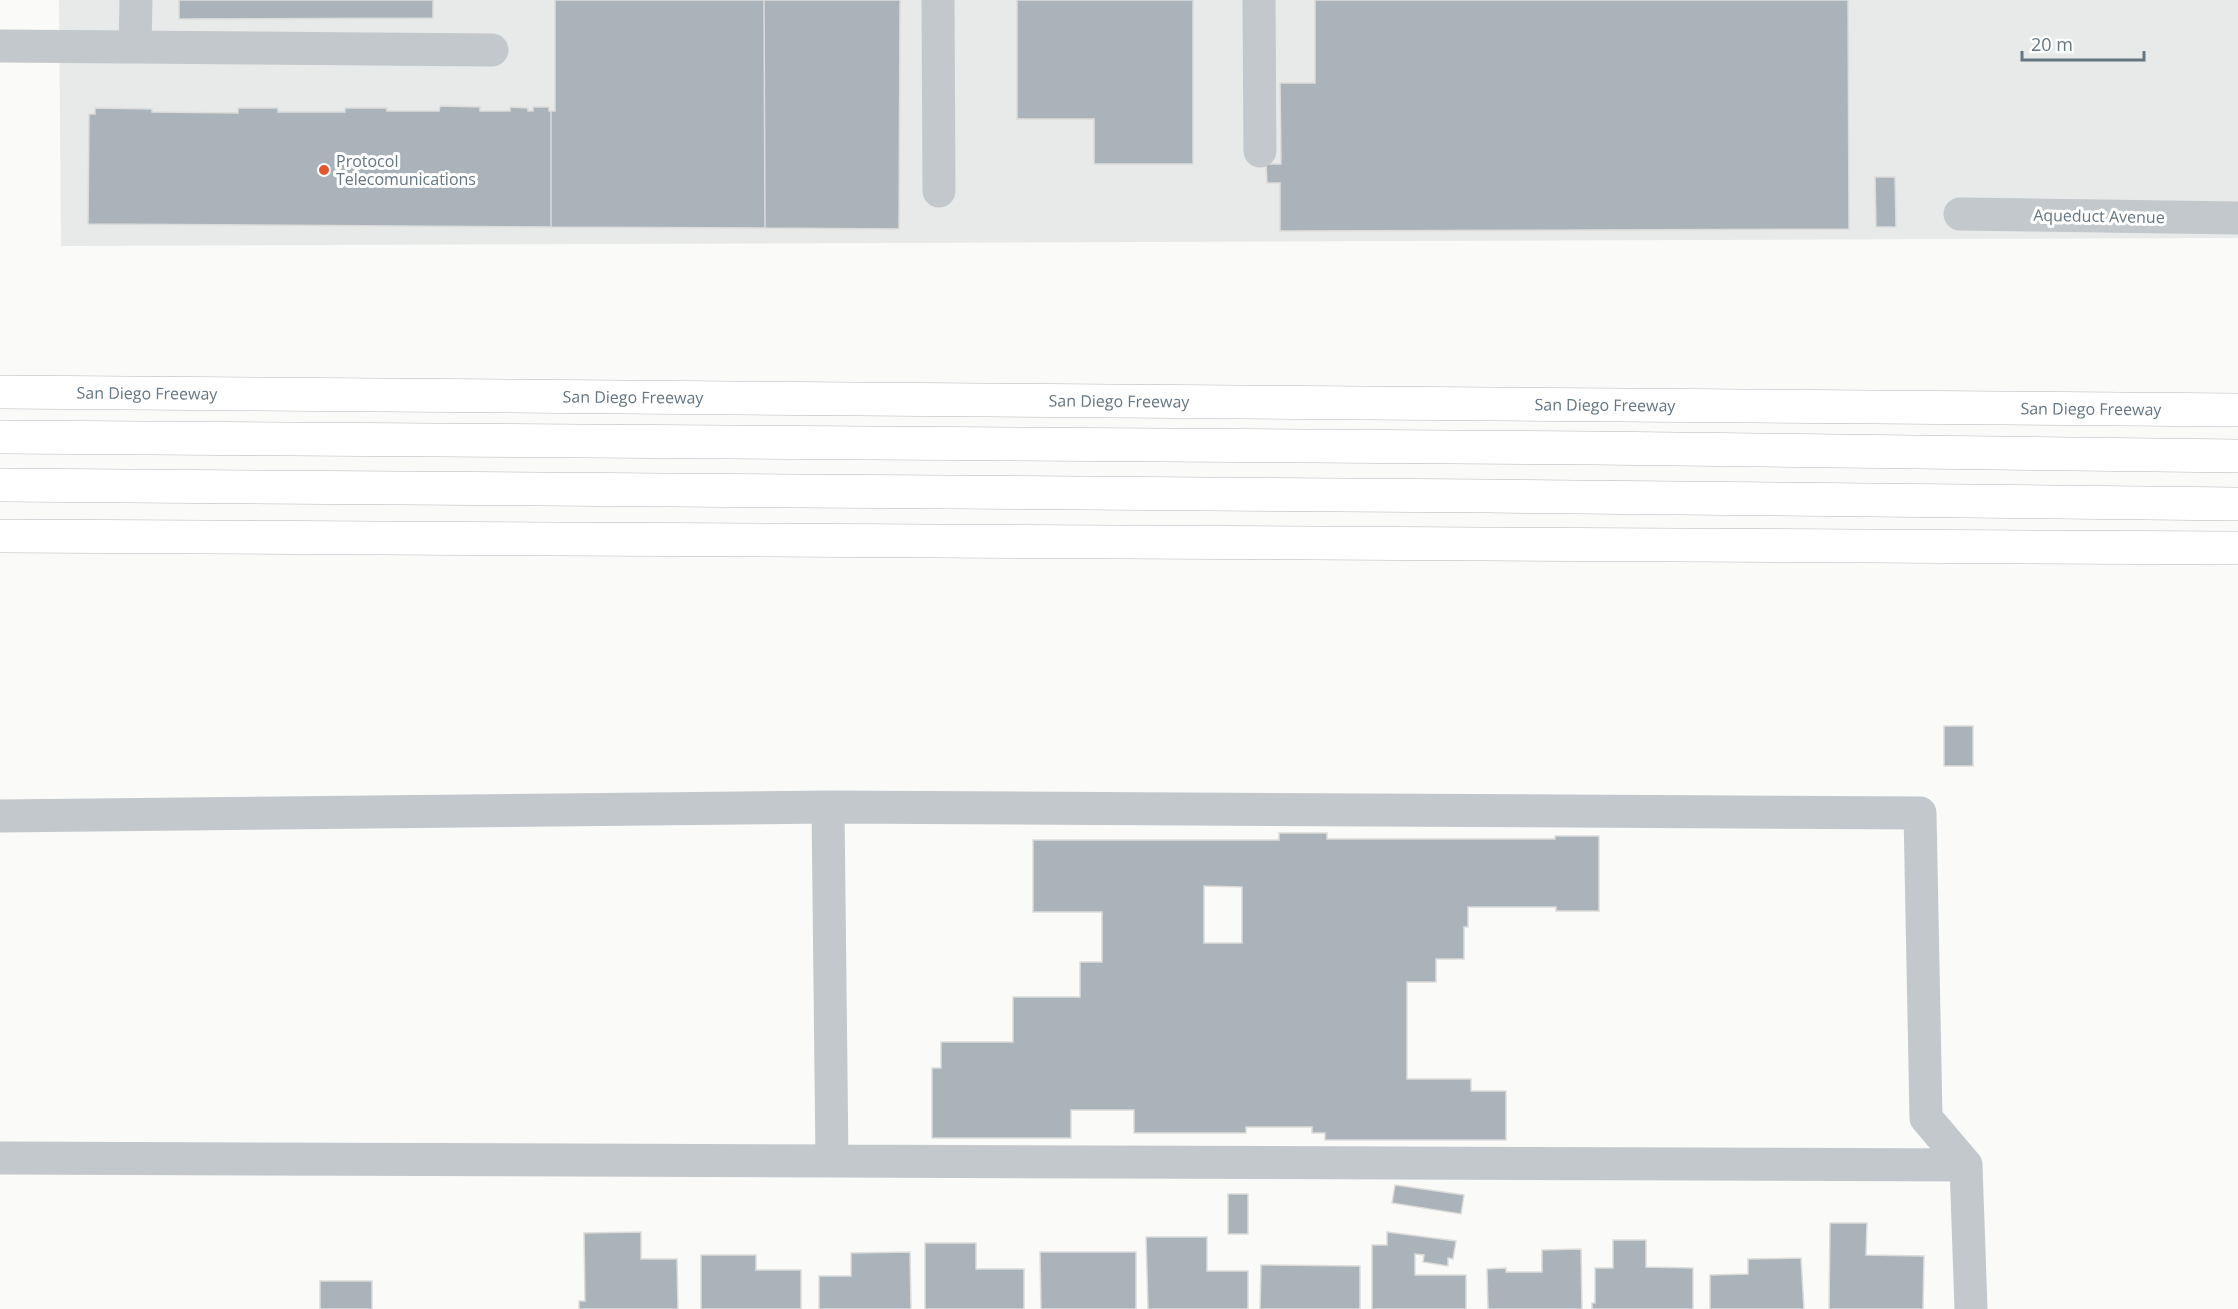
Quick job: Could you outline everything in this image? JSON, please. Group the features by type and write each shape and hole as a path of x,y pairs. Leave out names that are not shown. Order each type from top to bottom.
{"highway":[{"name":"San Diego Freeway","path":"0,392 2238,410"},
{"path":"0,436 1593,448 2238,456"},
{"path":"0,485 2238,504"},
{"path":"0,536 2238,548"}],"lane":[{"path":"135,47 136,0"},
{"path":"938,0 939,191"},
{"path":"1259,0 1260,151"},
{"path":"0,46 492,51"},
{"name":"Aqueduct Avenue","path":"1960,214 2238,218"},
{"path":"828,807 832,1161"},
{"path":"0,816 828,807 1920,813 1926,1118 1966,1165 1971,1309"},
{"path":"0,1158 1966,1165"}],"shaded area":[{"path":"59,0 2238,0 2238,238 61,246"}],"building":[{"path":"179,0 433,0 433,18 179,19"},
{"path":"555,0 764,0 765,228 551,227 551,111 555,111"},
{"path":"764,0 900,0 899,229 765,228"},
{"path":"1017,0 1193,0 1193,164 1094,164 1094,119 1017,119"},
{"path":"1315,0 1848,0 1849,229 1280,231 1280,183 1267,183 1266,164 1281,164 1280,83 1315,83"},
{"path":"440,106 480,107 480,111 510,111 510,107 528,108 528,111 533,111 533,107 549,107 551,111 551,227 88,224 89,114 95,114 95,108 152,109 152,112 238,113 238,108 278,108 278,112 345,112 345,108 439,111"},
{"path":"1875,177 1895,177 1896,227 1876,227"},
{"path":"1944,726 1973,726 1973,766 1944,766"},
{"path":"1279,833 1327,833 1327,839 1555,839 1555,836 1599,836 1599,911 1556,911 1556,907 1468,907 1468,927 1464,927 1464,959 1436,959 1436,982 1407,982 1407,1079 1471,1079 1471,1091 1506,1091 1506,1140 1325,1140 1325,1133 1312,1133 1312,1127 1246,1127 1246,1133 1134,1133 1134,1110 1071,1110 1071,1138 932,1138 932,1068 941,1068 941,1042 1013,1042 1013,997 1080,997 1080,962 1102,962 1102,912 1033,912 1033,840 1279,840","holes":["1204,886 1242,887 1242,943 1204,943"]},
{"path":"1395,1185 1464,1195 1461,1214 1392,1203"},
{"path":"1228,1194 1248,1194 1248,1234 1228,1234"},
{"path":"1830,1223 1867,1223 1866,1255 1924,1256 1923,1309 1829,1309"},
{"path":"641,1232 641,1259 677,1259 678,1309 579,1309 579,1301 585,1301 584,1233"},
{"path":"1387,1232 1456,1241 1453,1259 1448,1258 1448,1266 1423,1262 1424,1255 1415,1254 1415,1275 1466,1275 1466,1309 1372,1309 1372,1245 1387,1245"},
{"path":"1146,1237 1207,1237 1207,1271 1248,1271 1248,1309 1148,1309"},
{"path":"1613,1240 1646,1240 1646,1267 1693,1268 1693,1309 1592,1309 1592,1303 1595,1303 1595,1268 1613,1268"},
{"path":"925,1243 976,1243 976,1269 1024,1269 1024,1309 925,1309"},
{"path":"1581,1249 1582,1309 1488,1309 1487,1269 1506,1268 1506,1272 1542,1272 1542,1250"},
{"path":"910,1252 911,1309 819,1309 819,1276 851,1276 851,1253"},
{"path":"1040,1252 1136,1252 1136,1309 1041,1309"},
{"path":"701,1255 756,1255 756,1270 801,1270 801,1309 701,1309"},
{"path":"1801,1258 1804,1309 1710,1309 1710,1275 1748,1274 1748,1259"},
{"path":"1261,1265 1360,1266 1360,1309 1260,1309"},
{"path":"320,1281 372,1281 372,1309 320,1309"}],"place":[{"name":"Protocol Telecomunications","path":"324,170"}]}
